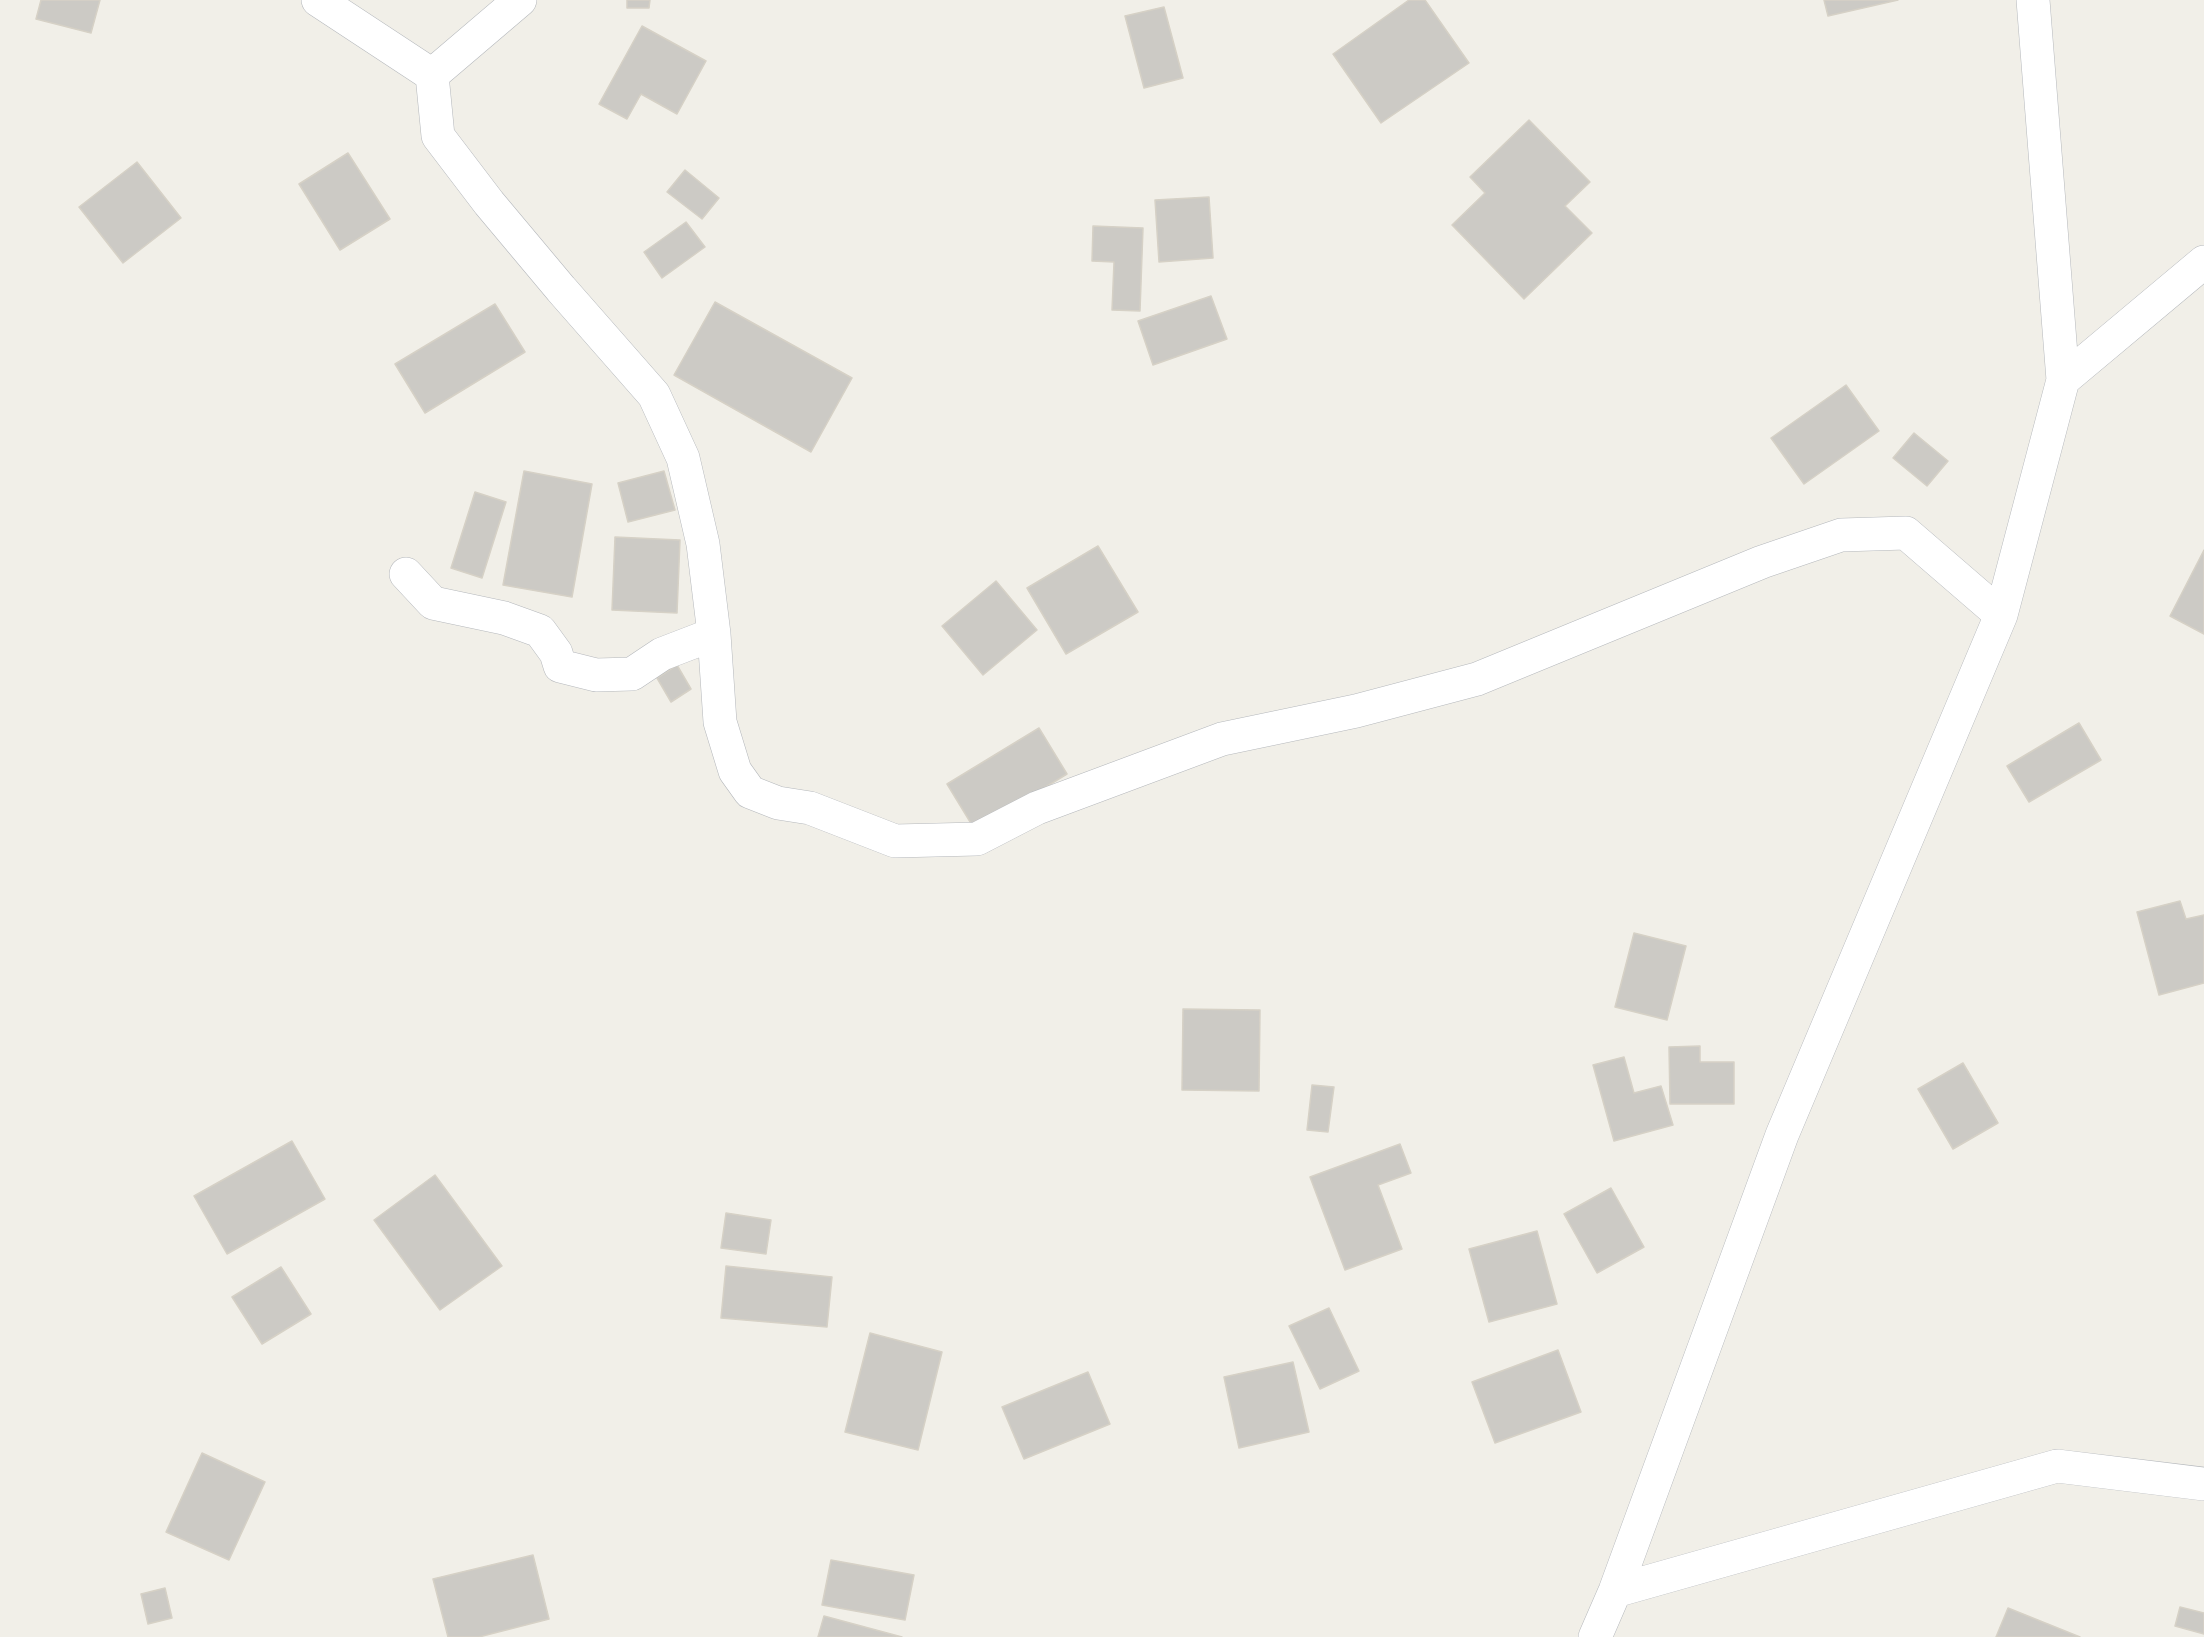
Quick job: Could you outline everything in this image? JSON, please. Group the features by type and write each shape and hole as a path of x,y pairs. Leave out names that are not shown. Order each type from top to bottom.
{"street":[{"path":"318,0 432,75"},
{"path":"432,75 520,0"},
{"path":"1595,1637 1615,1591 1782,1135 2001,615 2063,380 2033,0"},
{"path":"432,75 438,136 561,289 654,395 683,458 703,544 714,634 720,722 735,771 750,792 778,803 810,808 895,841 977,839 1037,808 1222,739 1356,711 1477,679 1762,561 1841,534 1906,533 2001,615"},
{"path":"2063,380 2204,262"},
{"path":"405,574 433,603 504,618 540,631 556,653 560,666 596,675 632,674 663,654 714,634"},
{"path":"1615,1591 2057,1466 2204,1484"}],"building":[{"path":"41,0 100,0 91,33 36,19"},
{"path":"627,0 650,0 649,8 627,8"},
{"path":"1409,0 1425,0 1469,63 1381,123 1333,54"},
{"path":"1824,0 1898,0 1828,16"},
{"path":"1164,7 1183,78 1144,88 1125,16"},
{"path":"642,26 706,61 677,114 641,94 627,119 599,104"},
{"path":"1529,120 1590,182 1565,206 1592,233 1524,299 1452,225 1485,193 1470,177"},
{"path":"348,153 390,219 340,250 299,184"},
{"path":"137,162 181,218 123,263 79,207"},
{"path":"685,170 719,198 702,219 667,192"},
{"path":"1209,197 1213,258 1159,262 1155,200"},
{"path":"686,222 705,247 662,278 644,252"},
{"path":"1093,226 1143,228 1140,311 1112,310 1114,262 1092,261"},
{"path":"1211,296 1227,339 1153,365 1138,321"},
{"path":"715,302 852,378 811,452 674,375"},
{"path":"495,304 525,352 425,413 395,364"},
{"path":"1846,385 1879,431 1804,484 1771,438"},
{"path":"1914,433 1948,461 1927,486 1893,458"},
{"path":"524,471 592,484 572,597 503,585"},
{"path":"664,471 675,510 628,522 618,483"},
{"path":"475,492 506,502 482,578 451,568"},
{"path":"615,537 680,540 677,613 612,610"},
{"path":"1098,546 1138,612 1066,654 1027,588"},
{"path":"2204,550 2204,634 2170,616"},
{"path":"996,581 1037,630 983,675 942,626"},
{"path":"677,665 691,689 671,702 657,678"},
{"path":"2079,723 2101,760 2029,802 2007,766"},
{"path":"1039,728 1067,774 975,830 947,784"},
{"path":"2180,901 2186,919 2204,915 2204,983 2159,995 2137,912"},
{"path":"1634,933 1686,946 1667,1020 1615,1007"},
{"path":"1183,1009 1260,1010 1259,1091 1182,1090"},
{"path":"1700,1046 1700,1062 1734,1062 1734,1104 1670,1104 1669,1047"},
{"path":"1624,1057 1634,1093 1661,1086 1673,1125 1614,1141 1593,1065"},
{"path":"1963,1063 1998,1123 1953,1149 1918,1089"},
{"path":"1312,1085 1334,1087 1328,1132 1307,1130"},
{"path":"292,1141 325,1199 227,1254 194,1196"},
{"path":"1400,1144 1411,1173 1378,1185 1402,1249 1345,1270 1310,1177"},
{"path":"435,1175 502,1266 440,1310 374,1220"},
{"path":"1611,1188 1644,1247 1597,1273 1564,1214"},
{"path":"726,1213 771,1220 766,1254 721,1248"},
{"path":"1537,1231 1557,1304 1489,1322 1469,1249"},
{"path":"726,1266 832,1277 827,1327 721,1318"},
{"path":"281,1267 311,1314 262,1344 232,1297"},
{"path":"1329,1308 1359,1371 1320,1389 1289,1326"},
{"path":"870,1333 942,1352 918,1450 845,1432"},
{"path":"1558,1350 1581,1412 1495,1443 1472,1382"},
{"path":"1293,1362 1309,1432 1239,1448 1224,1377"},
{"path":"1088,1372 1110,1424 1024,1459 1002,1407"},
{"path":"202,1453 265,1482 229,1560 166,1532"},
{"path":"533,1555 549,1619 479,1637 448,1637 433,1579"},
{"path":"831,1560 914,1575 905,1620 822,1605"},
{"path":"165,1588 172,1618 148,1624 141,1594"},
{"path":"2180,1607 2204,1613 2204,1634 2175,1626"},
{"path":"2008,1608 2080,1637 1996,1637"},
{"path":"824,1616 902,1637 818,1637"}]}
